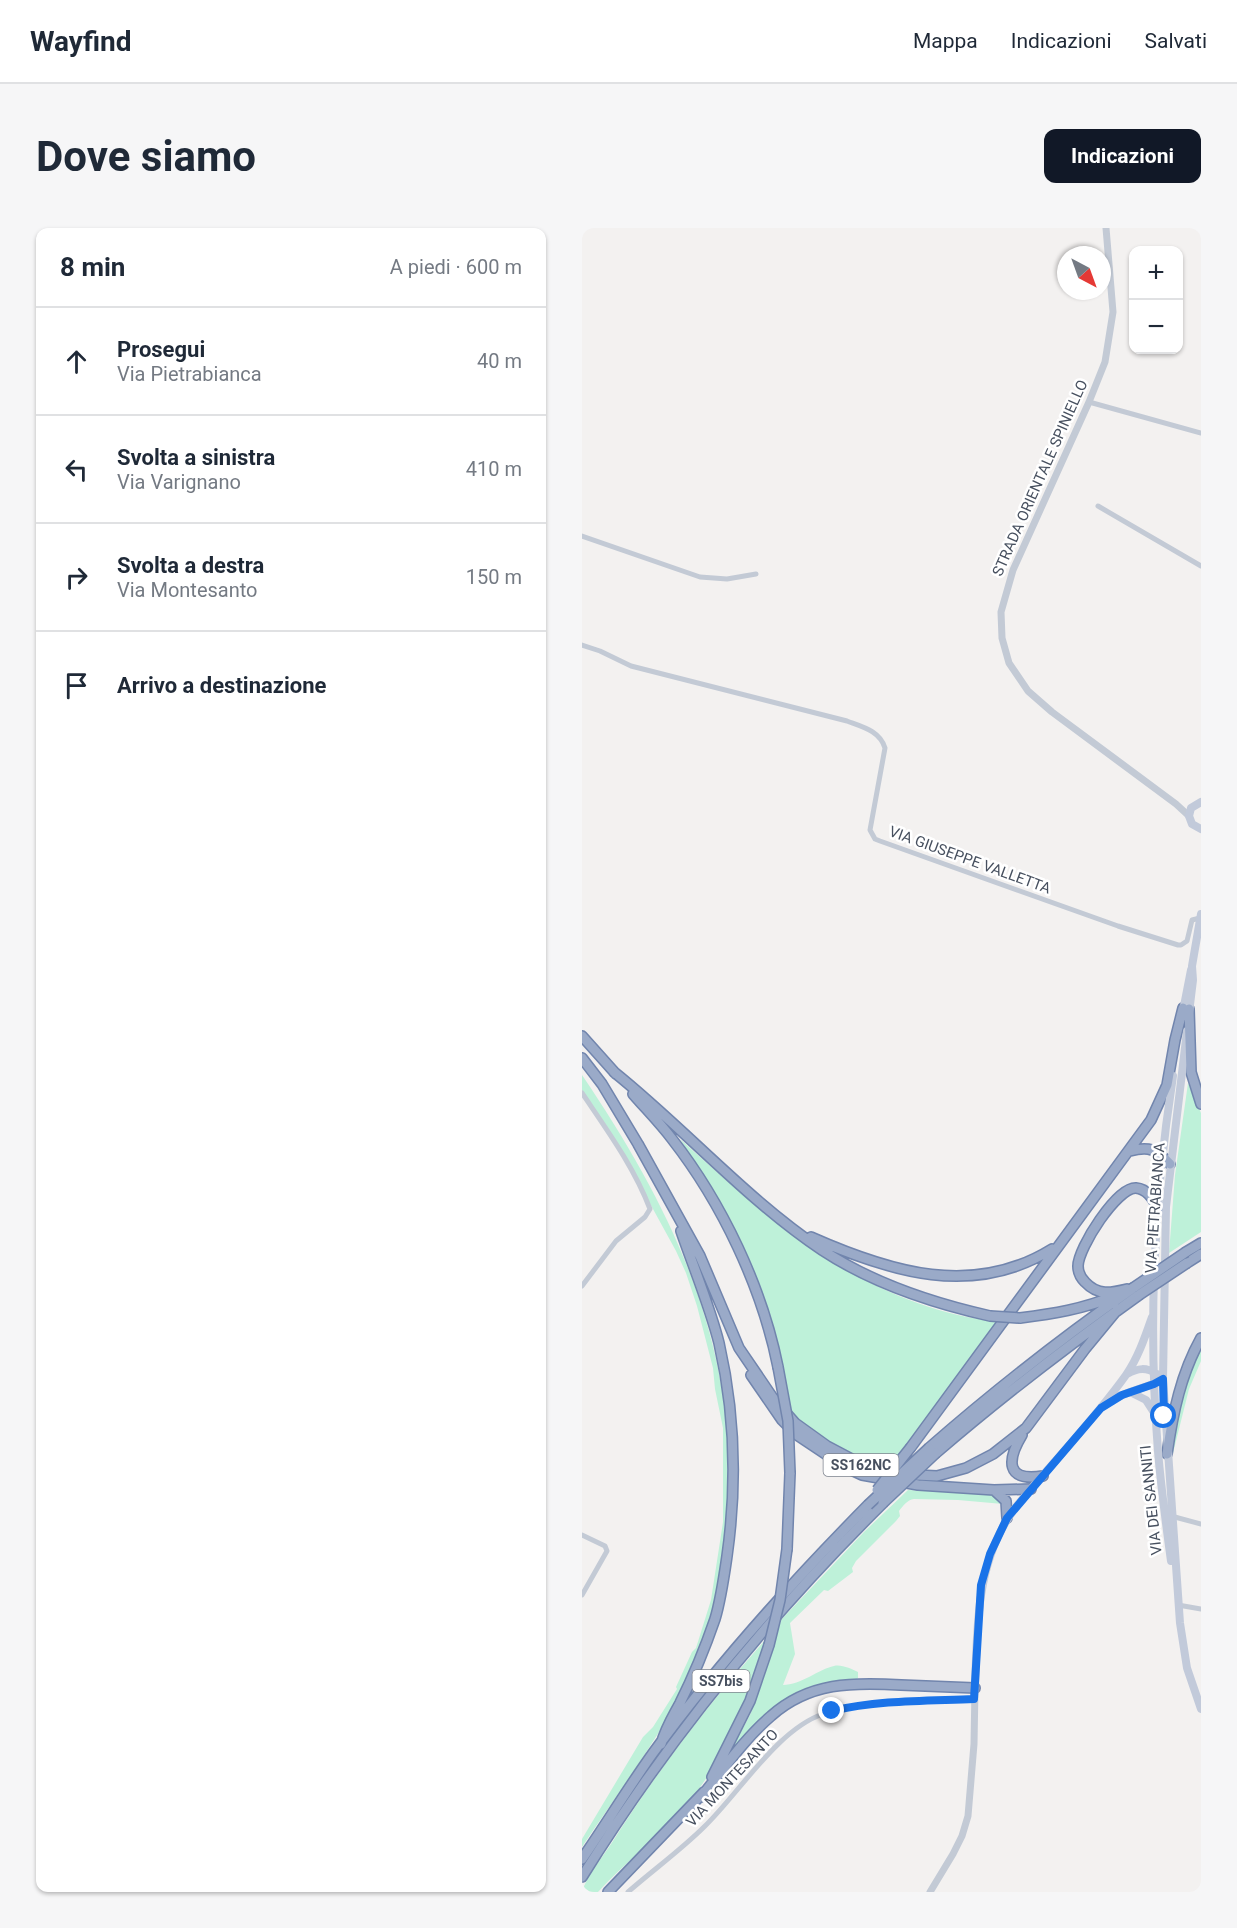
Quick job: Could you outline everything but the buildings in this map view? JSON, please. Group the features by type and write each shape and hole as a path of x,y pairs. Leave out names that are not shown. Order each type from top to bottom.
{"highway":[{"path":"1186,1008 1191,1072 1201,1104"},
{"path":"868,1505 1151,1120 1167,1085 1175,1040 1186,1008"},
{"path":"582,1036 673,1140 711,1197 747,1266 764,1311 778,1366 788,1421 790,1473 787,1549 780,1600 769,1646 750,1701 701,1797"},
{"name":"SS162NC","path":"582,1058 602,1084 638,1144 700,1257 739,1348 773,1398 795,1423 827,1446 863,1465 896,1474 937,1476 966,1468 993,1454 1026,1428 1085,1349 1118,1310"},
{"path":"614,1072 637,1090 722,1169 795,1230 822,1250 854,1268 903,1290 942,1305 990,1316 1020,1318 1059,1313 1136,1291"},
{"path":"1130,1151 1150,1149 1166,1160"},
{"path":"1136,1291 1107,1294 1093,1290 1083,1280 1078,1269 1082,1248 1120,1194 1127,1190 1134,1188 1148,1193 1158,1209"},
{"path":"661,1744 666,1725 679,1705 703,1653 716,1616 732,1521 734,1476 729,1405 718,1342 672,1206"},
{"path":"795,1230 845,1252 887,1266 940,1276 977,1275 1011,1270 1057,1247"},
{"name":"SS7bis","path":"582,1859 661,1744 743,1639 823,1550 868,1505 933,1451 1118,1310 1136,1291 1186,1252 1201,1244"},
{"name":"SS7bis","path":"582,1877 657,1764 750,1645 823,1563 981,1402 1050,1347 1136,1291 1201,1254"},
{"path":"1167,1454 1179,1390 1191,1355 1201,1338"},
{"path":"739,1348 751,1376 782,1420 812,1447 845,1467 862,1475 918,1485 994,1490 1031,1489"},
{"path":"1026,1428 1014,1448 1011,1463 1021,1475 1032,1478 1043,1476"},
{"path":"994,1490 1006,1501 1007,1518"},
{"path":"608,1892 701,1797 753,1733 791,1701 813,1692 844,1684 975,1688"}],"main road":[{"path":"1198,803 1191,808 1188,816 1199,830"},
{"name":"VIA PIETRABIANCA","path":"1155,1372 1158,1209 1201,914"},
{"name":"VIA PIETRABIANCA","path":"1156,1417 1166,1207 1166,1160"},
{"path":"975,1688 981,1585 990,1554 1007,1518 1101,1408 1126,1374 1138,1354 1155,1309"},
{"path":"1101,1408 1115,1398 1159,1382 1155,1372 1146,1368 1138,1368 1126,1374"},
{"name":"VIA PIETRABIANCA","path":"1159,1382 1167,1454"},
{"path":"1130,1392 1146,1400 1156,1417"},
{"name":"VIA DEI SANNITI","path":"1156,1417 1171,1566 1175,1580"},
{"name":"VIA DEI SANNITI","path":"1167,1454 1178,1605 1187,1668 1201,1710"}],"street":[{"name":"STRADA ORIENTALE SPINIELLO","path":"1106,228 1113,312 1105,362 1012,570 1000,624 1004,651 1018,679 1028,691 1052,712 1176,804 1188,816"},
{"path":"1089,402 1201,433"},
{"path":"1098,506 1201,566"},
{"path":"582,536 700,577 727,579 756,574"},
{"name":"VIA GIUSEPPE VALLETTA","path":"582,645 631,666 847,721 872,730 879,736 885,748 870,830 875,839 1118,926 1178,945 1187,941 1192,920 1200,918"},
{"path":"1176,804 1198,803"},
{"path":"582,1093 614,1141 639,1184 650,1209 645,1217 616,1241 582,1286"},
{"path":"1171,1516 1201,1524"},
{"path":"582,1535 605,1546 607,1551 582,1595"},
{"path":"1178,1605 1201,1609"},
{"path":"930,1892 958,1845 968,1816 974,1744 975,1688"},
{"name":"VIA MONTESANTO","path":"628,1892 705,1826 781,1741 805,1722 821,1714 854,1706 974,1699"}],"green space":[{"path":"582,1075 648,1183 675,1238 698,1295 715,1353 725,1413 729,1475 725,1540 718,1586 707,1633 696,1662 652,1744 582,1847 582,1839 643,1737 653,1727 677,1689 692,1652 696,1648 711,1600 723,1522 723,1428 713,1368 686,1273 613,1136 582,1090"},
{"path":"1188,1083 1201,1113 1201,1232 1169,1253 1175,1175"},
{"path":"680,1139 787,1230 864,1279 906,1299 950,1313 998,1322 887,1470 850,1455 824,1441 793,1415 778,1344 747,1255 726,1215"},
{"path":"1201,1347 1201,1361 1189,1389 1173,1453 1171,1451 1183,1389"},
{"path":"908,1490 992,1494 1003,1504 914,1499 905,1504 899,1511 900,1516 896,1521 856,1561 852,1568 853,1572 828,1591 824,1590 790,1623 795,1654 783,1685 837,1666 858,1672 858,1678 855,1681 807,1691 727,1758 750,1715 781,1620 864,1532"},
{"path":"766,1639 736,1723 715,1764 690,1801 598,1892 582,1892 591,1873 666,1762"}],"route":[{"path":"832,1711 854,1706 896,1702 974,1699 981,1585 990,1554 1007,1518 1101,1408 1115,1398 1163,1379 1164,1416"}]}
